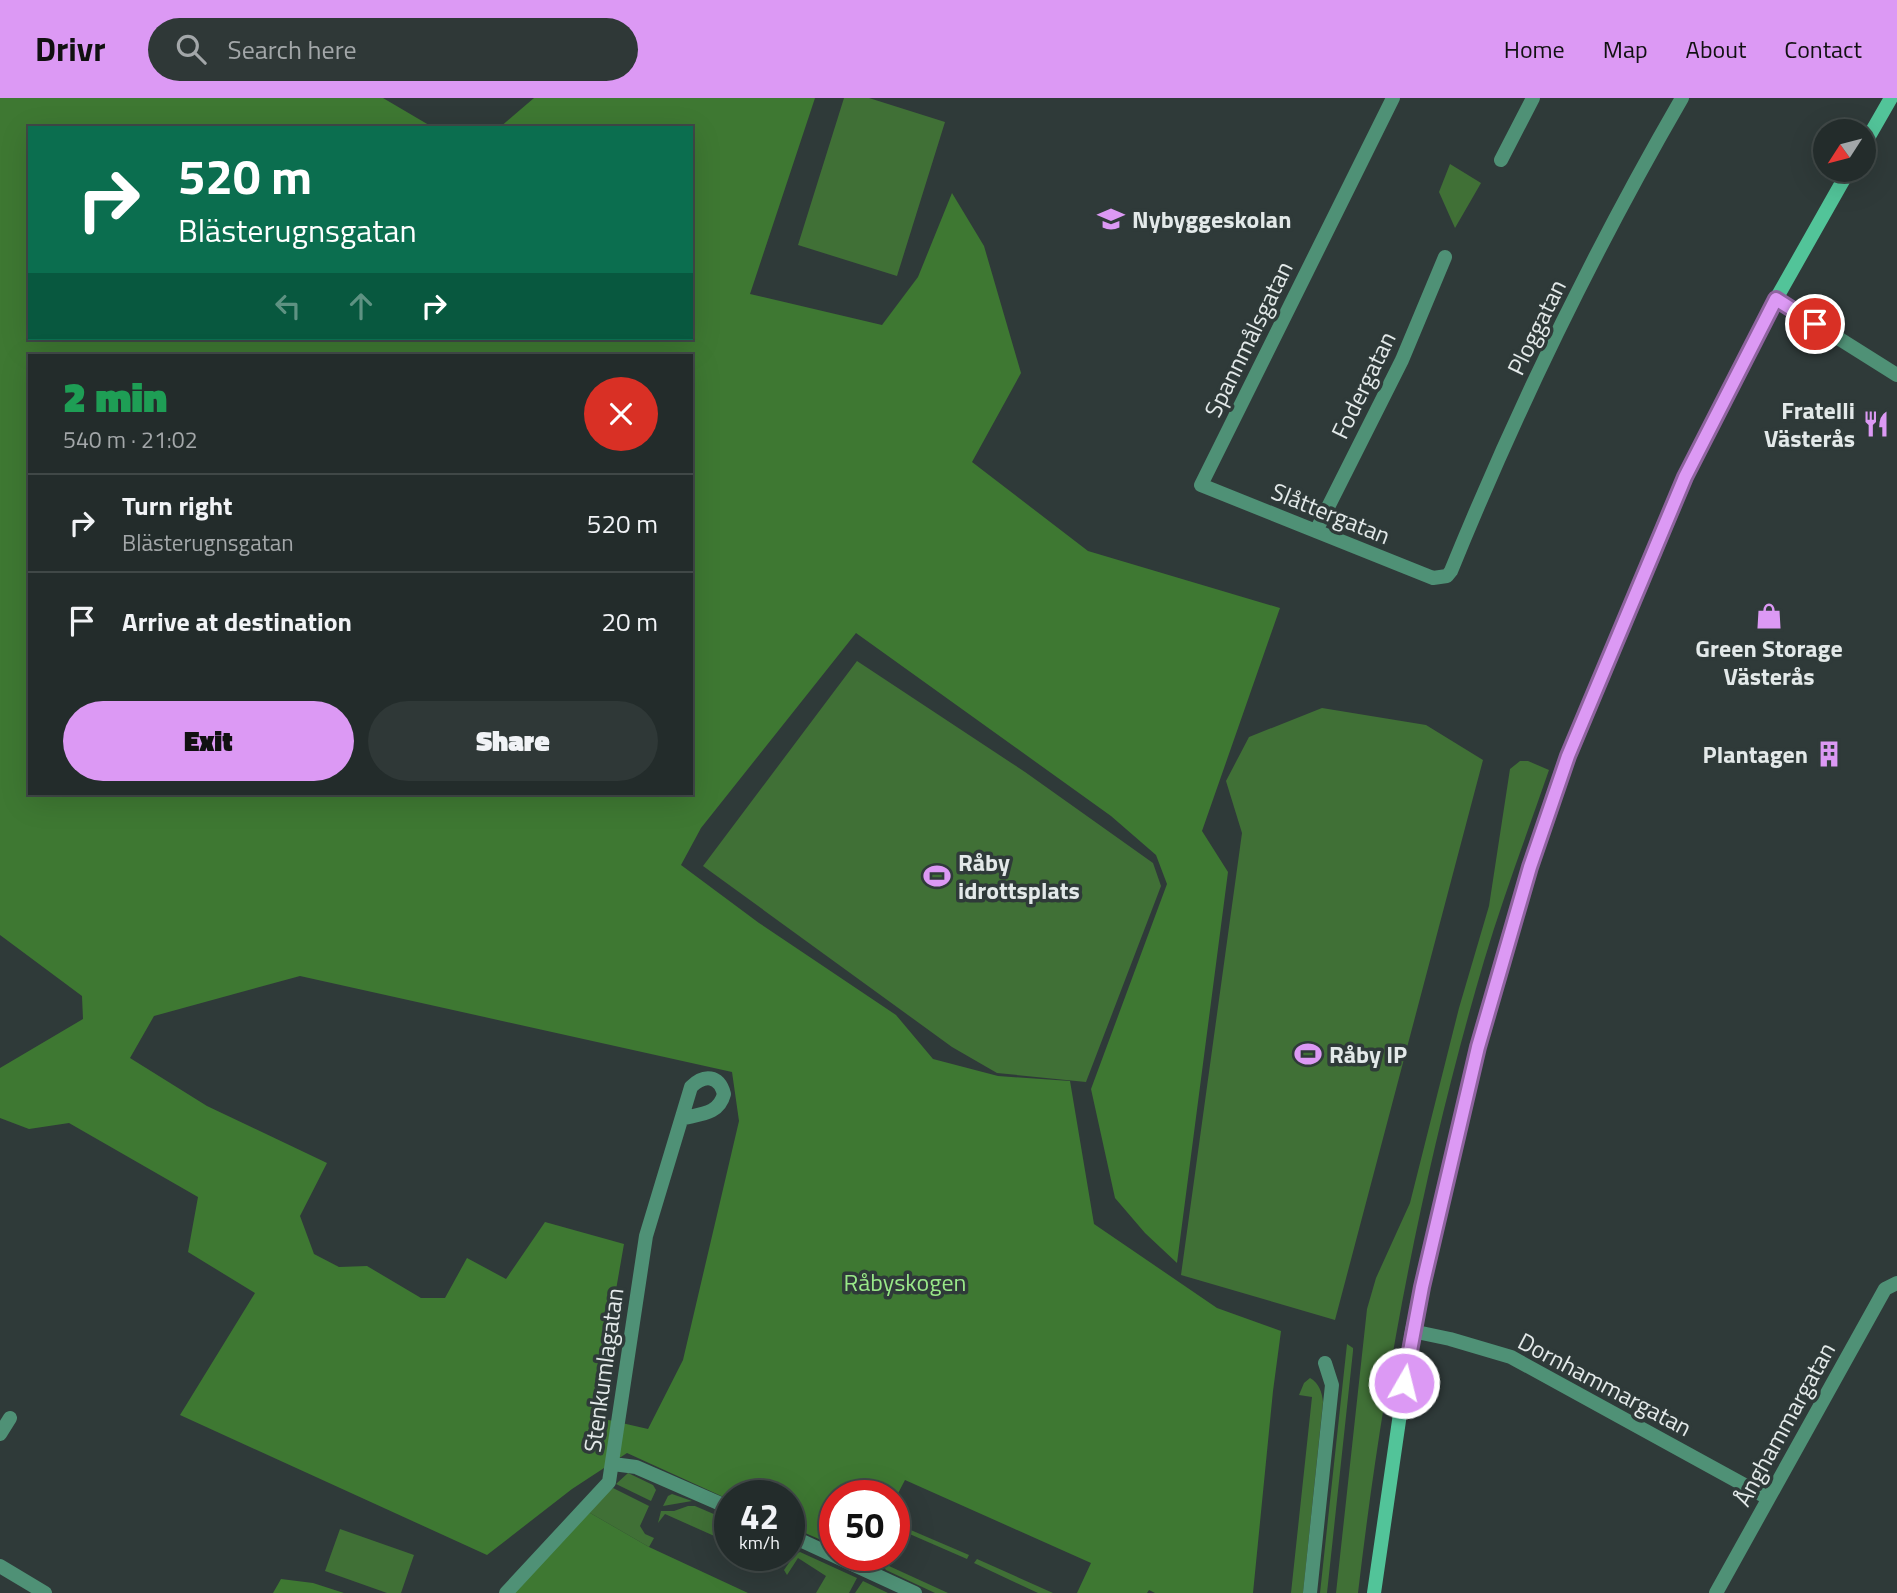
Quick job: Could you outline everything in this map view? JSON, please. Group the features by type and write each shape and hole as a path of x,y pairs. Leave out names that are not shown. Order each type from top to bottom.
{"main road":[{"path":"1876,124 1891,98"},
{"path":"1374,1593 1412,1331 1478,1047 1530,867 1568,756 1685,477 1776,299 1842,182"}],"street":[{"name":"Spannmålsgatan","path":"1204,486 1201,485 1393,98"},
{"path":"1501,160 1533,98"},
{"name":"Ploggatan","path":"1441,578 1451,571 1543,362 1650,153 1682,98"},
{"name":"Fodergatan","path":"1316,531 1402,360 1445,257"},
{"path":"1776,299 1897,374"},
{"name":"Slåttergatan","path":"1204,486 1415,572 1441,578"},
{"name":"Stenkumlagatan","path":"506,1593 609,1482 646,1236 684,1118"},
{"name":"Ånghammargatan","path":"1716,1593 1885,1289 1897,1283"},
{"name":"Dornhammargatan","path":"1412,1331 1511,1357 1768,1498"},
{"path":"1310,1593 1332,1385 1325,1363"},
{"path":"0,1434 10,1418"},
{"path":"613,1464 636,1467 714,1501"},
{"path":"805,1542 915,1593"},
{"path":"0,1566 45,1593"}],"green space":[{"name":"Råbyskogen","path":"0,98 383,98 431,126 28,126 28,340 693,340 693,126 501,126 534,98 815,98 750,294 882,325 918,277 952,193 984,246 1021,373 972,462 1088,551 1280,608 1202,831 1228,872 1177,1263 1145,1233 1115,1198 1091,1089 1167,884 1156,855 1111,816 856,633 701,828 681,865 759,923 896,1015 933,1059 998,1076 1070,1081 1094,1224 1217,1308 1281,1331 1253,1593 1155,1593 1149,1590 1147,1593 1077,1593 1091,1563 910,1480 819,1480 819,1539 805,1533 805,1480 714,1480 714,1493 627,1453 572,1489 487,1555 180,1415 255,1293 188,1252 198,1197 69,1123 29,1129 0,1118 0,1068 83,1019 82,996 0,935","holes":["300,976 732,1072 739,1121 683,1360 648,1429 600,1418 606,1347 624,1244 545,1222 506,1279 467,1258 445,1298 421,1298 367,1266 339,1267 314,1254 300,1216 327,1163 207,1106 130,1058 154,1016"]},
{"path":"844,98 869,98 945,122 897,276 798,245"},
{"path":"1450,164 1481,183 1455,228 1439,192"},
{"name":"Råby idrottsplats","path":"857,661 1025,772 1153,863 1161,886 1086,1082 997,1073 952,1047 703,866"},
{"name":"Råby IP","path":"1322,708 1426,725 1483,760 1335,1320 1181,1275 1242,833 1226,781 1249,737"},
{"path":"1520,761 1528,761 1549,770 1491,937 1442,1117 1393,1354 1358,1593 1336,1593 1367,1309 1376,1278 1410,1203 1459,1008 1489,906 1510,769"},
{"path":"1347,1344 1353,1351 1327,1593 1320,1593"},
{"path":"1310,1378 1320,1388 1323,1402 1303,1593 1291,1593 1312,1397 1299,1395 1304,1383"},
{"path":"628,1473 653,1485 656,1490 651,1501 616,1484"},
{"path":"613,1488 649,1506 640,1526 645,1534 654,1538 649,1547 585,1510"},
{"path":"672,1494 692,1501 663,1506"},
{"path":"695,1506 714,1514 714,1536 665,1514 658,1523 661,1511"},
{"path":"585,1510 649,1547 748,1593 512,1593"},
{"path":"340,1529 414,1555 401,1593 387,1593 325,1571"},
{"path":"910,1530 969,1555 967,1559 910,1534"},
{"path":"805,1554 819,1561 819,1571 842,1571 857,1578 849,1593 816,1593 826,1576 805,1562"},
{"path":"977,1559 1053,1593 1038,1593 974,1563"},
{"path":"888,1571 900,1571 948,1593 935,1593"},
{"path":"281,1579 313,1583 344,1593 273,1593"},
{"path":"863,1581 888,1593 855,1593"}],"place":[{"name":"Nybyggeskolan","path":"1111,219"},
{"name":"Fratelli Västerås","path":"1876,424"},
{"name":"Green Storage Västerås","path":"1769,616"},
{"name":"Plantagen","path":"1829,754"},
{"name":"Råby idrottsplats","path":"937,876"},
{"name":"Råby IP","path":"1308,1054"}],"route":[{"path":"1404,1383 1412,1331 1448,1166 1478,1047 1530,867 1568,756 1685,477 1776,299 1815,324"}]}
